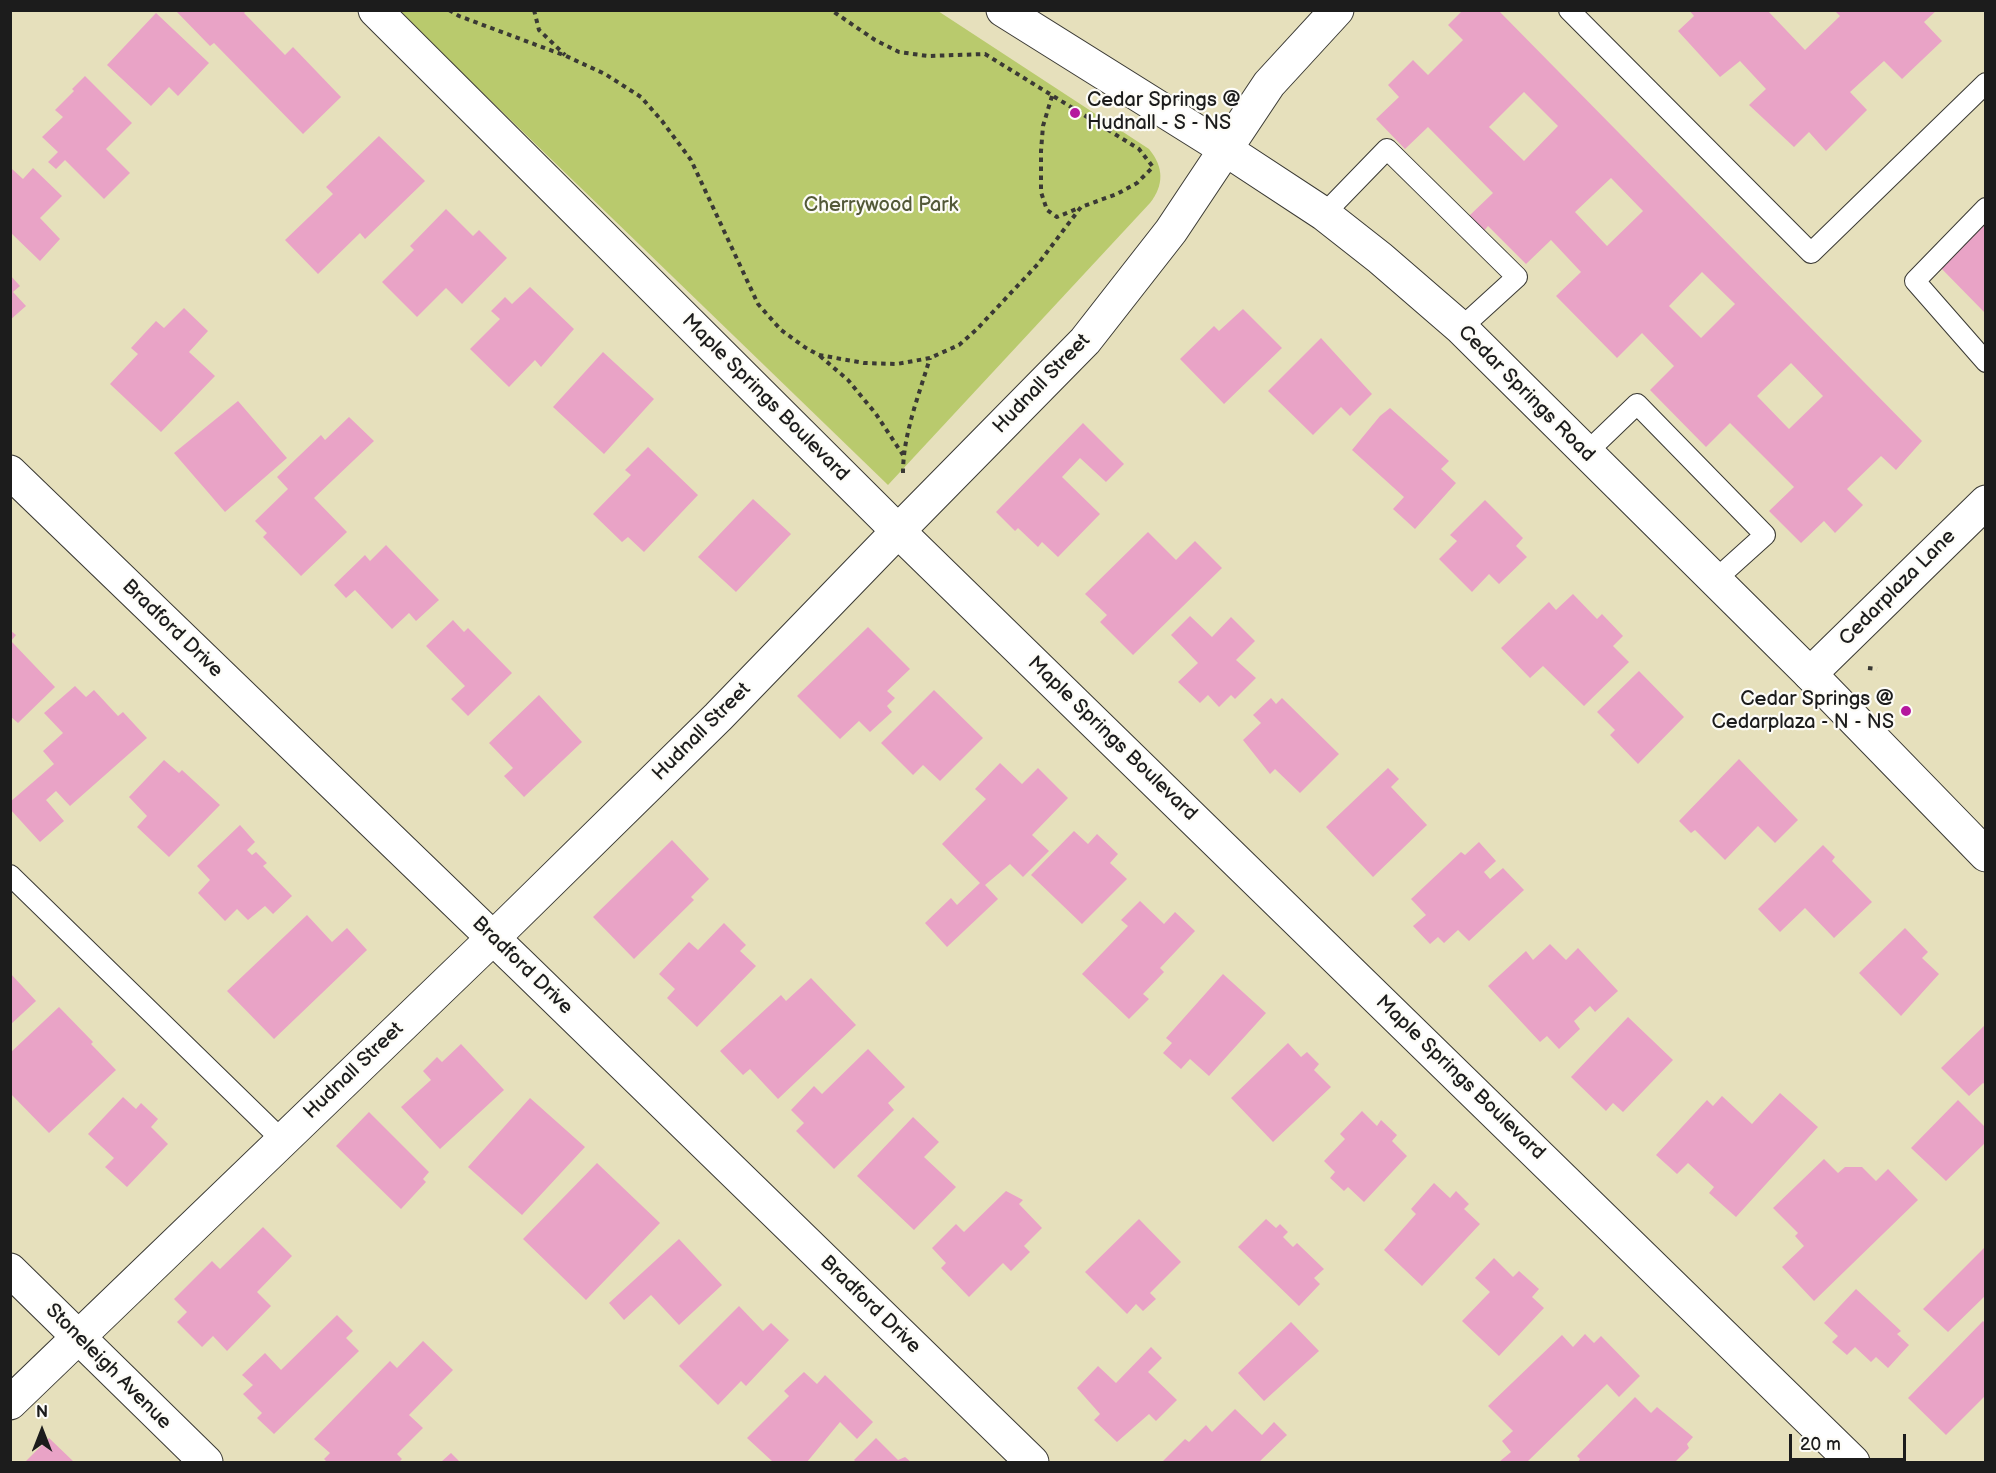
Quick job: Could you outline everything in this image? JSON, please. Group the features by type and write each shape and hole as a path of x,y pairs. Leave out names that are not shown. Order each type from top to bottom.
{"street":[{"name":"Maple Springs Boulevard","path":"375,10 898,531 1853,1462"},
{"name":"Cedar Springs Road","path":"1004,10 1226,149 1324,214 1380,258 1461,328 1810,675 1986,855"},
{"name":"Hudnall Street","path":"10,1403 493,938 718,717 1085,341 1171,231 1269,84 1337,10"},
{"name":"Bradford Drive","path":"10,472 1032,1462"},
{"name":"Cedarplaza Lane","path":"1810,675 1986,502"},
{"name":"Stoneleigh Avenue","path":"10,1270 206,1462"}],"lane":[{"path":"1569,10 1811,253 1986,83"},
{"path":"1324,214 1387,149 1517,277 1461,328"},
{"path":"1986,208 1915,281 1986,362"},
{"path":"1586,453 1637,404 1765,535 1715,580"},
{"path":"10,875 282,1140"}],"path":[{"path":"449,10 459,16 566,56 605,74 641,97 691,160 758,303 782,330 819,355 848,380 876,414 903,456"},
{"path":"534,10 539,30 566,56"},
{"path":"831,10 875,40 899,52 928,56 985,54 1139,149 1153,167 1137,183 1117,194 1057,217 1047,210 1041,192 1041,151 1043,126 1052,96"},
{"path":"819,355 864,363 897,364 930,357 959,345 1038,264 1082,207"},
{"path":"898,531 903,499 903,456 930,357"}],"green space":[{"name":"Cherrywood Park","path":"398,11 938,11 1149,149 1160,169 1160,183 1150,203 888,485"}],"building":[{"path":"175,10 247,10 244,13 285,55 293,47 341,97 303,134 214,43 210,46"},
{"path":"1463,10 1498,10 1922,441 1896,470 1881,456 1847,489 1863,505 1835,533 1824,521 1801,543 1769,511 1794,487 1730,423 1706,447 1650,390 1674,366 1642,333 1617,358 1556,296 1581,272 1551,240 1526,264 1488,226 1484,231 1469,216 1493,193 1428,127 1405,149 1376,119 1399,97 1388,85 1413,60 1428,75 1463,40 1448,25","holes":["1524,92 1558,126 1524,161 1489,127","1611,178 1643,211 1607,246 1575,212","1702,272 1735,304 1701,338 1669,306","1791,363 1823,396 1789,429 1757,396"]},
{"path":"1689,10 1767,10 1805,50 1840,16 1834,10 1937,10 1924,22 1942,41 1902,79 1884,61 1850,92 1867,110 1826,151 1809,132 1794,147 1749,105 1766,89 1740,61 1720,77 1678,31 1694,16"},
{"path":"156,13 209,63 178,96 169,87 151,106 107,65"},
{"path":"85,76 132,123 106,149 130,173 104,199 65,160 56,169 48,162 58,152 42,137 63,117 55,110"},
{"path":"379,136 425,181 365,239 360,233 318,274 285,240 333,194 326,187"},
{"path":"33,168 62,196 40,218 60,239 40,261 10,232 10,170 12,169 23,179"},
{"path":"446,209 473,236 479,230 507,258 462,304 446,288 417,317 382,282 414,250 410,246"},
{"path":"1986,219 1986,314 1938,265"},
{"path":"10,275 20,286 13,292 26,306 10,320"},
{"path":"530,287 574,329 541,367 535,360 509,387 470,349 500,319 491,311 505,297 512,304"},
{"path":"184,308 208,331 189,352 215,376 161,432 110,384 138,354 131,348 156,321 164,328"},
{"path":"1243,309 1282,348 1224,404 1180,359 1214,326 1219,331"},
{"path":"1321,338 1372,394 1350,416 1341,407 1313,435 1268,391"},
{"path":"603,352 654,399 604,454 553,407"},
{"path":"238,401 287,458 225,512 174,453"},
{"path":"1390,408 1449,461 1441,469 1456,483 1415,529 1393,509 1404,497 1352,450 1380,416"},
{"path":"349,417 374,441 314,498 347,532 301,576 263,537 267,533 255,521 288,489 277,477 321,435 325,440"},
{"path":"1083,423 1124,464 1106,482 1080,458 1062,477 1100,514 1058,557 1042,542 1038,547 1018,528 1015,531 996,512"},
{"path":"648,447 698,495 644,552 628,537 622,542 593,514 631,475 625,470"},
{"path":"753,499 791,534 736,592 698,557"},
{"path":"1485,500 1523,538 1516,546 1527,557 1499,584 1489,574 1472,592 1439,559 1457,541 1450,535"},
{"path":"1148,532 1176,560 1195,541 1222,568 1133,655 1100,622 1107,615 1085,594"},
{"path":"386,545 439,600 416,621 409,613 392,629 355,590 346,598 334,585 365,555 370,561"},
{"path":"1573,594 1597,619 1602,614 1623,636 1613,646 1629,662 1584,706 1543,666 1530,678 1501,648 1549,602 1556,610"},
{"path":"1190,616 1212,637 1231,617 1255,641 1236,660 1256,678 1235,699 1231,695 1219,707 1208,695 1200,703 1178,682 1198,663 1171,635"},
{"path":"453,620 464,632 468,628 512,673 468,716 451,699 465,686 426,646"},
{"path":"868,627 910,669 887,691 895,698 887,706 892,712 870,732 859,721 840,739 797,696"},
{"path":"10,630 16,635 11,641 55,687 18,723 10,716"},
{"path":"1639,671 1684,717 1638,764 1610,735 1615,730 1597,712"},
{"path":"75,686 86,697 94,690 118,716 123,712 147,738 70,806 56,791 46,800 64,821 40,842 10,809 10,802 54,764 43,751 63,733 44,713"},
{"path":"934,690 983,738 940,781 923,765 913,775 881,743"},
{"path":"539,695 582,742 524,797 504,776 513,768 489,743"},
{"path":"1271,698 1276,704 1282,698 1339,754 1300,793 1275,769 1270,774 1243,740 1261,723 1253,715"},
{"path":"1739,759 1798,820 1775,843 1758,826 1725,860 1695,830 1691,833 1679,821"},
{"path":"164,760 179,773 182,770 220,805 169,857 137,827 147,816 129,797"},
{"path":"1000,763 1022,784 1038,768 1068,798 1032,835 1049,851 1023,877 1010,864 985,885 998,899 947,947 925,923 951,898 957,905 980,883 942,844 986,799 975,789"},
{"path":"1388,768 1399,779 1391,787 1427,825 1373,877 1326,827"},
{"path":"240,825 255,842 247,850 252,855 256,852 267,863 263,866 292,896 273,914 265,906 248,920 237,909 225,921 198,893 210,880 197,866"},
{"path":"1074,831 1088,844 1097,834 1118,854 1110,863 1127,879 1082,924 1031,875"},
{"path":"672,840 709,879 691,897 694,900 634,959 593,917"},
{"path":"1479,842 1496,861 1484,872 1490,879 1503,868 1524,890 1469,941 1458,930 1444,943 1438,937 1430,944 1413,926 1426,915 1411,899 1461,852 1465,855"},
{"path":"1823,845 1835,857 1832,861 1872,902 1834,938 1805,908 1780,932 1758,909"},
{"path":"1140,901 1164,924 1175,912 1195,931 1160,968 1164,972 1143,994 1149,999 1129,1019 1082,974 1128,926 1121,920"},
{"path":"307,915 332,942 347,928 367,950 274,1039 227,991"},
{"path":"724,923 746,945 740,951 756,966 697,1027 667,998 675,989 659,974 689,942 698,950"},
{"path":"1905,928 1928,952 1922,958 1939,974 1901,1016 1859,973"},
{"path":"1550,944 1566,960 1578,948 1618,991 1595,1012 1590,1006 1574,1021 1580,1029 1559,1049 1547,1036 1540,1042 1488,986 1526,951 1533,960"},
{"path":"10,973 36,1001 10,1025"},
{"path":"1223,974 1266,1013 1209,1076 1190,1059 1181,1069 1163,1053 1172,1043 1166,1038"},
{"path":"811,978 856,1025 778,1099 750,1069 743,1075 720,1051 781,995 786,1001"},
{"path":"59,1007 116,1070 49,1133 10,1093 10,1053"},
{"path":"1628,1017 1673,1060 1623,1112 1613,1103 1606,1111 1571,1077"},
{"path":"1986,1024 1986,1085 1983,1083 1969,1096 1941,1068"},
{"path":"1288,1043 1301,1057 1307,1052 1319,1064 1314,1070 1331,1087 1273,1142 1231,1098"},
{"path":"461,1044 504,1090 440,1149 401,1107 431,1080 423,1071 437,1057 442,1062"},
{"path":"868,1049 905,1087 888,1103 894,1110 834,1169 796,1131 804,1123 791,1110 814,1086 822,1094"},
{"path":"1780,1093 1818,1127 1736,1217 1709,1193 1714,1187 1688,1163 1677,1174 1656,1155 1707,1100 1713,1106 1722,1096 1752,1124"},
{"path":"123,1097 136,1109 141,1103 158,1119 151,1127 168,1144 127,1187 105,1167 114,1158 88,1134"},
{"path":"530,1098 585,1147 522,1215 468,1167"},
{"path":"1958,1100 1986,1128 1986,1142 1946,1181 1911,1148"},
{"path":"1362,1111 1377,1126 1381,1120 1397,1135 1392,1141 1407,1156 1364,1202 1348,1187 1344,1191 1330,1178 1335,1172 1324,1161 1345,1139 1340,1134"},
{"path":"369,1112 429,1172 423,1179 426,1182 401,1209 336,1146"},
{"path":"913,1117 939,1142 924,1157 956,1187 914,1230 857,1176"},
{"path":"1824,1159 1838,1173 1845,1167 1862,1167 1876,1181 1888,1169 1918,1200 1814,1301 1782,1267 1804,1246 1795,1236 1798,1233 1773,1208"},
{"path":"597,1163 660,1223 586,1300 523,1239"},
{"path":"1434,1183 1450,1198 1456,1191 1469,1204 1464,1209 1480,1224 1422,1286 1384,1250 1416,1214 1411,1209"},
{"path":"1006,1191 1023,1200 1019,1204 1042,1228 1024,1246 1030,1252 1011,1271 1003,1263 969,1297 941,1268 946,1263 932,1248 956,1224 964,1232"},
{"path":"1139,1219 1181,1262 1150,1293 1156,1299 1143,1311 1136,1304 1127,1314 1085,1272"},
{"path":"1266,1219 1276,1228 1280,1224 1288,1232 1283,1237 1293,1247 1297,1243 1324,1269 1314,1278 1320,1284 1299,1306 1238,1247"},
{"path":"263,1227 292,1256 257,1292 271,1306 227,1351 213,1336 202,1347 177,1322 187,1312 174,1299 212,1261 220,1269"},
{"path":"679,1239 722,1285 679,1325 651,1295 624,1320 609,1303"},
{"path":"1986,1246 1986,1295 1948,1332 1923,1309"},
{"path":"1494,1258 1513,1277 1519,1271 1539,1289 1532,1297 1544,1308 1499,1356 1462,1321 1490,1292 1475,1278"},
{"path":"1856,1289 1901,1331 1897,1334 1909,1345 1888,1368 1876,1357 1871,1362 1855,1347 1847,1355 1832,1342 1838,1336 1824,1323"},
{"path":"739,1306 763,1331 771,1323 789,1340 746,1386 741,1381 718,1405 679,1366"},
{"path":"337,1315 353,1331 346,1338 359,1351 274,1434 257,1418 262,1413 243,1394 253,1385 242,1375 265,1353 281,1370"},
{"path":"1983,1321 1986,1324 1986,1395 1946,1435 1908,1398"},
{"path":"1291,1322 1319,1351 1264,1401 1238,1373"},
{"path":"1585,1334 1594,1343 1601,1336 1640,1376 1619,1397 1607,1384 1527,1462 1499,1462 1511,1452 1502,1441 1513,1431 1488,1406 1562,1335 1573,1347"},
{"path":"423,1341 453,1370 409,1415 423,1428 397,1454 402,1459 399,1462 327,1462 324,1459 330,1453 314,1439 390,1361 397,1368"},
{"path":"1151,1347 1162,1358 1148,1372 1177,1400 1156,1421 1149,1414 1117,1442 1094,1420 1100,1414 1077,1388 1098,1366 1116,1383"},
{"path":"804,1372 817,1384 825,1375 873,1422 857,1439 840,1422 807,1462 773,1462 747,1438 789,1396 784,1391"},
{"path":"1635,1397 1651,1413 1657,1407 1693,1437 1687,1444 1689,1448 1675,1462 1578,1462 1580,1459 1577,1456"},
{"path":"1235,1409 1262,1435 1274,1422 1287,1435 1259,1462 1162,1462 1185,1439 1189,1442 1206,1425 1212,1432"},
{"path":"49,1438 74,1462 25,1462"},
{"path":"876,1438 898,1460 905,1457 911,1462 856,1462 854,1460"},
{"path":"451,1453 460,1462 441,1462"}],"place":[{"name":"Cedar Springs @ Hudnall - S - NS","path":"1075,113"},
{"name":"Cedar Springs @ Cedarplaza - N - NS","path":"1906,711"}]}
